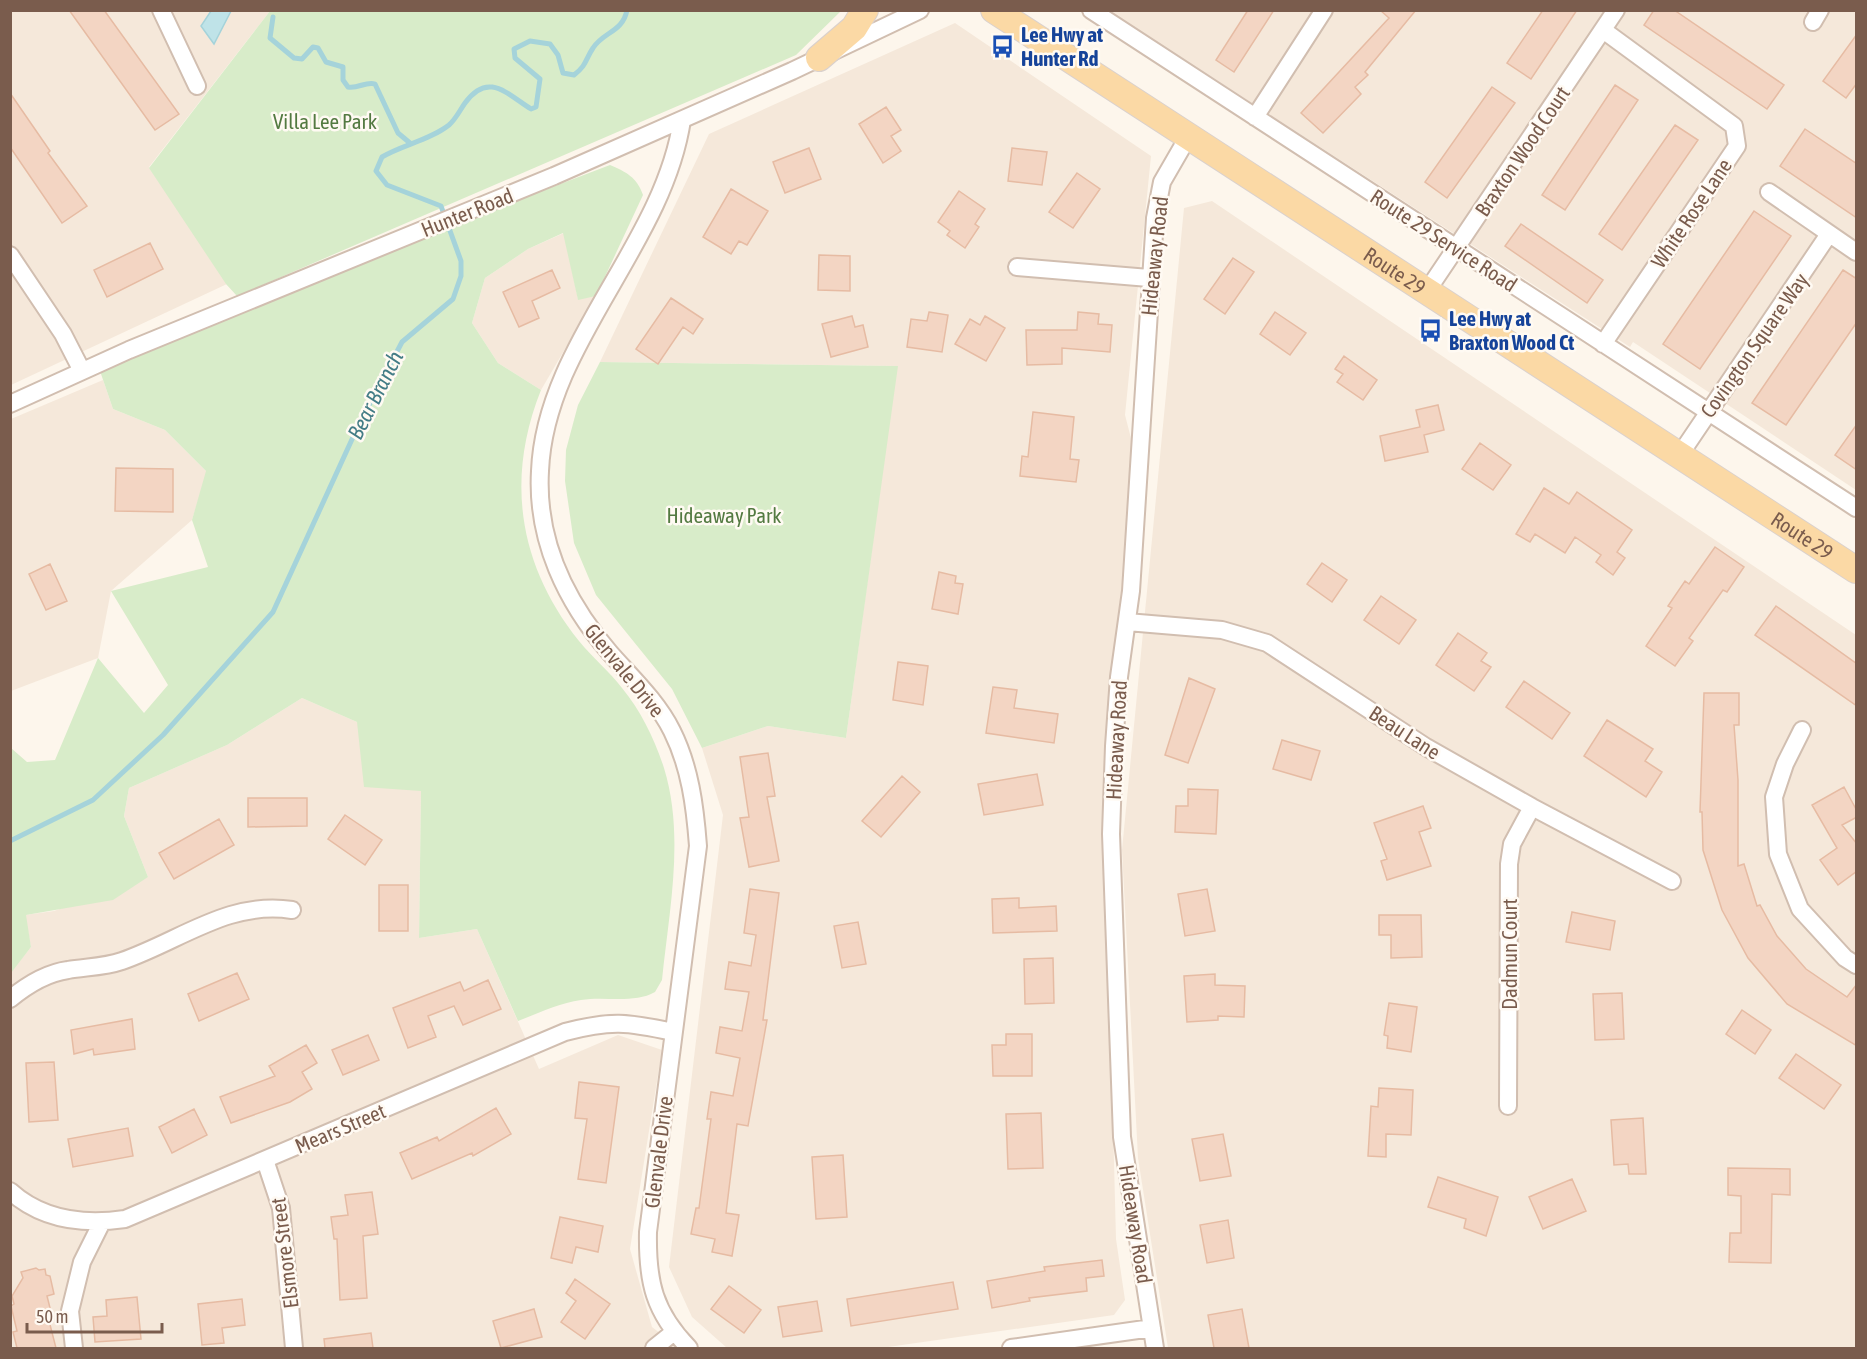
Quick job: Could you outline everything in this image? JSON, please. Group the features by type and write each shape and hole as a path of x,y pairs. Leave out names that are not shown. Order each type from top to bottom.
{"main road":[{"path":"819,58 854,28 865,10"},
{"name":"Route 29","path":"994,10 1857,570"}],"street":[{"path":"177,10 161,10 197,86"},
{"name":"Hunter Road","path":"10,404 282,286 460,216 682,120 920,10"},
{"name":"Route 29 Service Road","path":"1091,10 1857,508"},
{"path":"1255,117 1324,10"},
{"name":"Braxton Wood Court","path":"1427,291 1616,10"},
{"name":"White Rose Lane","path":"1602,30 1734,126 1738,138 1737,146 1603,344"},
{"name":"Glenvale Drive","path":"682,120 678,147 664,190 557,394 546,428 540,472 545,530 562,582 591,628 663,716 680,749 690,781 698,846 648,1232 647,1266 659,1308 674,1332 689,1348"},
{"name":"Hideaway Road","path":"1155,1348 1122,1137 1114,973 1111,834 1114,746 1141,452 1149,278 1155,218 1162,182 1188,137"},
{"path":"1769,192 1857,252"},
{"name":"Covington Square Way","path":"1679,456 1829,234"},
{"path":"10,255 63,334 82,371"},
{"path":"1017,267 1149,278"},
{"name":"Beau Lane","path":"1127,622 1222,630 1267,643 1426,747 1532,807 1672,881"},
{"path":"1802,730 1785,764 1774,797 1778,854 1800,909 1845,958 1857,965"},
{"name":"Dadmun Court","path":"1508,1106 1509,864 1512,844 1532,807"},
{"path":"10,999 42,978 65,970 122,962 236,912 272,907 292,910"},
{"name":"Mears Street","path":"10,1191 35,1208 56,1216 78,1221 102,1222 125,1218 150,1210 565,1032 598,1023 619,1021 673,1032"},
{"name":"Elsmore Street","path":"265,1160 281,1208 294,1348"},
{"path":"74,1348 70,1311 82,1262 102,1222"},
{"path":"1011,1348 1152,1328"},
{"path":"654,1348 674,1332"}],"shaded area":[{"path":"10,11 270,11 149,167 227,284 11,385"},
{"path":"1109,11 1856,11 1856,490 1633,342 1630,347"},
{"path":"955,23 1151,156 1125,415 1133,446 1128,530 1107,717 1108,930 1116,1239 1125,1300 1114,1315 881,1348 727,1348 692,1317 669,1267 723,815 702,748 768,726 846,738 897,366 600,362 709,134"},
{"path":"1212,201 1856,635 1856,1348 1168,1348 1138,1158 1122,850 1184,208"},
{"path":"564,233 578,299 596,296 541,390 498,363 472,323 485,278 528,249"},
{"path":"103,380 113,409 165,430 207,472 192,520 111,591 98,658 11,691 11,419"},
{"path":"302,698 357,722 421,791 419,938 477,929 539,1069 618,1035 662,1050 630,1249 652,1327 679,1348 11,1348 10,973 31,947 25,915 54,911 148,877 124,816 129,788 227,745"}],"green space":[{"name":"Villa Lee Park","path":"270,11 841,11 796,55 237,296 226,284 149,168"},
{"path":"610,165 630,176 638,184 643,195 596,296 578,300 563,233 528,249 485,278 472,323 498,363 541,390 530,424 523,457 521,489 524,521 531,552 543,583 579,641 617,682 635,706 652,736 664,768 674,820 674,874 662,980 655,992 629,999 573,1001 518,1021 477,929 419,938 421,791 364,787 357,722 302,698 227,745 129,788 124,816 148,877 113,900 26,915 31,947 11,973 11,748 27,762 55,760 98,658 144,713 168,685 111,591 208,567 192,520 206,471 165,430 113,409 100,371 471,218"},
{"name":"Hideaway Park","path":"600,362 898,366 846,738 768,726 702,748 672,689 596,595 574,543 565,481 566,450 578,405"}],"water":[{"path":"211,11 231,11 214,44 201,26"}],"building":[{"path":"69,10 104,10 179,114 155,130"},
{"path":"1248,10 1274,10 1234,72 1216,60"},
{"path":"1380,10 1416,10 1365,72 1368,75 1355,87 1361,94 1323,133 1301,113 1389,18"},
{"path":"1543,10 1577,10 1531,79 1507,63"},
{"path":"1654,10 1674,10 1784,85 1767,109 1644,25"},
{"path":"1857,34 1857,83 1846,98 1823,81"},
{"path":"1615,85 1638,100 1565,210 1542,195"},
{"path":"1492,87 1515,103 1447,198 1425,182"},
{"path":"10,93 50,151 48,153 87,206 62,223 10,147"},
{"path":"886,107 901,130 891,136 901,151 883,163 859,124"},
{"path":"1675,125 1698,140 1622,250 1599,234"},
{"path":"1805,129 1857,164 1857,218 1780,166"},
{"path":"809,148 821,179 785,193 773,162"},
{"path":"1012,148 1047,152 1042,185 1008,181"},
{"path":"1077,173 1100,189 1073,228 1049,212"},
{"path":"731,189 768,211 747,245 739,241 731,254 703,237"},
{"path":"959,191 985,209 975,224 979,227 965,248 947,235 950,231 938,222"},
{"path":"1754,211 1791,236 1700,369 1663,344"},
{"path":"1521,224 1603,280 1587,303 1505,246"},
{"path":"150,243 163,269 107,297 94,270"},
{"path":"819,255 850,256 850,291 818,290"},
{"path":"1233,258 1254,272 1225,314 1204,299"},
{"path":"552,270 560,288 532,301 539,318 519,327 503,292"},
{"path":"1843,270 1857,279 1857,322 1786,425 1752,403"},
{"path":"671,298 703,319 693,334 683,327 658,364 636,349"},
{"path":"929,312 948,315 942,352 907,347 911,319 927,321"},
{"path":"1078,312 1099,314 1098,324 1112,325 1110,352 1062,348 1062,364 1027,365 1026,330 1077,330"},
{"path":"1275,312 1306,333 1290,355 1260,334"},
{"path":"852,316 855,327 863,325 868,347 831,357 822,324"},
{"path":"985,316 1005,328 986,361 955,344 970,319 980,325"},
{"path":"1344,356 1377,380 1363,400 1337,382 1343,374 1335,369"},
{"path":"1438,405 1444,430 1424,435 1428,452 1385,461 1380,436 1420,427 1416,410"},
{"path":"1033,412 1074,417 1070,459 1079,460 1076,482 1020,476 1022,456 1028,457"},
{"path":"1857,424 1857,470 1835,455"},
{"path":"1480,443 1511,465 1493,490 1462,469"},
{"path":"116,468 173,469 173,512 115,511"},
{"path":"1544,488 1569,504 1577,492 1632,530 1617,552 1625,558 1613,575 1596,562 1601,555 1575,537 1565,553 1535,534 1530,542 1516,534"},
{"path":"1715,547 1744,567 1727,592 1723,590 1689,638 1693,641 1675,666 1646,646 1672,608 1668,606 1685,581 1689,584"},
{"path":"1322,563 1347,580 1332,602 1307,584"},
{"path":"50,564 67,601 46,610 29,574"},
{"path":"939,572 956,576 955,583 963,584 958,614 932,609"},
{"path":"1381,596 1416,620 1399,644 1364,620"},
{"path":"1776,606 1857,664 1857,706 1755,635"},
{"path":"1458,633 1487,653 1481,661 1491,667 1474,691 1436,665"},
{"path":"898,662 928,666 923,705 893,700"},
{"path":"1189,678 1215,689 1188,763 1165,755"},
{"path":"1524,681 1570,713 1552,739 1506,707"},
{"path":"993,687 1017,690 1014,708 1058,714 1054,743 986,733"},
{"path":"1704,693 1739,693 1739,725 1734,725 1738,780 1738,866 1744,864 1757,906 1760,905 1777,936 1806,969 1847,997 1857,984 1857,1046 1787,1004 1748,958 1722,910 1703,850 1702,812 1700,812"},
{"path":"1607,720 1653,749 1645,761 1662,772 1646,797 1584,756"},
{"path":"1282,740 1320,751 1311,780 1273,769"},
{"path":"768,753 775,796 767,797 779,861 749,867 740,818 749,817 740,757"},
{"path":"1037,774 1043,805 984,815 978,784"},
{"path":"902,776 920,792 881,837 862,821"},
{"path":"1844,787 1857,811 1857,817 1842,825 1857,844 1857,871 1838,885 1820,860 1837,848 1812,805"},
{"path":"1188,789 1218,790 1216,834 1175,832 1176,806 1188,806"},
{"path":"248,798 307,798 307,826 248,827"},
{"path":"1423,806 1431,828 1419,832 1431,866 1387,880 1381,861 1387,859 1374,823"},
{"path":"345,815 382,840 365,865 328,839"},
{"path":"219,819 234,845 174,879 159,853"},
{"path":"379,885 408,885 408,931 379,931"},
{"path":"750,889 779,893 763,1020 767,1020 748,1126 737,1124 726,1213 739,1215 732,1256 712,1252 715,1239 691,1234 696,1208 699,1208 711,1119 707,1119 711,1092 733,1096 740,1058 716,1053 720,1027 742,1031 749,992 725,989 729,962 751,966 756,935 744,933"},
{"path":"1207,889 1215,931 1185,936 1178,894"},
{"path":"1019,898 1019,908 1056,906 1057,931 993,933 992,899"},
{"path":"1572,912 1615,921 1610,950 1566,942"},
{"path":"1379,915 1421,915 1422,957 1391,958 1391,935 1379,935"},
{"path":"858,922 866,964 842,968 834,926"},
{"path":"1053,958 1054,1003 1025,1004 1024,959"},
{"path":"237,973 249,999 199,1021 188,994"},
{"path":"1215,974 1215,985 1245,986 1244,1017 1218,1016 1218,1020 1187,1022 1184,976"},
{"path":"488,980 501,1009 463,1025 454,1006 428,1016 436,1037 408,1048 393,1008 460,982 464,991"},
{"path":"1622,993 1624,1039 1595,1040 1593,994"},
{"path":"1389,1003 1417,1007 1411,1052 1387,1048 1388,1036 1384,1035"},
{"path":"1742,1010 1771,1030 1755,1054 1726,1034"},
{"path":"132,1019 135,1049 94,1055 93,1049 74,1054 71,1030"},
{"path":"1006,1034 1032,1034 1032,1076 993,1076 992,1045 1006,1045"},
{"path":"368,1035 379,1060 343,1075 332,1050"},
{"path":"306,1045 317,1063 302,1072 312,1089 290,1102 231,1123 220,1097 275,1076 269,1066"},
{"path":"1796,1054 1841,1085 1824,1109 1779,1078"},
{"path":"54,1062 58,1120 29,1122 26,1063"},
{"path":"579,1082 619,1087 606,1183 578,1179 587,1119 575,1118"},
{"path":"1379,1088 1413,1090 1411,1135 1386,1134 1386,1157 1368,1156 1371,1106 1378,1107"},
{"path":"496,1108 511,1134 473,1156 472,1153 412,1179 400,1153 437,1137 439,1141"},
{"path":"194,1109 207,1135 172,1153 159,1127"},
{"path":"1041,1113 1043,1168 1008,1169 1006,1114"},
{"path":"1643,1118 1646,1174 1629,1174 1628,1164 1614,1165 1611,1120"},
{"path":"128,1128 133,1156 73,1167 68,1139"},
{"path":"1223,1134 1231,1176 1200,1181 1192,1139"},
{"path":"843,1155 847,1217 816,1219 812,1157"},
{"path":"1728,1168 1790,1169 1790,1195 1772,1194 1771,1263 1729,1262 1730,1233 1741,1233 1741,1196 1728,1195"},
{"path":"1438,1177 1498,1197 1486,1236 1464,1228 1466,1219 1428,1207"},
{"path":"1572,1179 1586,1211 1543,1229 1529,1197"},
{"path":"372,1192 378,1234 363,1236 367,1298 340,1300 337,1239 334,1239 331,1217 348,1215 345,1195"},
{"path":"560,1217 603,1226 598,1252 576,1247 572,1263 551,1258"},
{"path":"1228,1220 1234,1258 1207,1263 1200,1225"},
{"path":"1102,1260 1104,1276 1086,1278 1087,1291 1029,1298 1030,1301 992,1308 987,1281 1045,1271 1044,1267"},
{"path":"36,1268 45,1269 46,1275 50,1276 54,1294 47,1296 51,1312 47,1313 56,1348 17,1348 13,1332 17,1331 11,1306 14,1304 12,1296 23,1278 21,1272"},
{"path":"575,1279 610,1304 585,1339 561,1322 576,1301 566,1293"},
{"path":"953,1282 958,1309 851,1326 847,1299"},
{"path":"729,1286 761,1310 744,1333 711,1309"},
{"path":"137,1297 141,1339 95,1342 93,1317 107,1316 106,1300"},
{"path":"242,1299 245,1325 222,1328 224,1343 202,1345 198,1304"},
{"path":"817,1301 822,1331 783,1337 778,1307"},
{"path":"534,1309 542,1337 501,1348 493,1321"},
{"path":"1242,1309 1249,1348 1214,1348 1208,1315"},
{"path":"371,1333 373,1348 325,1348 324,1339"}],"waterway":[{"name":"Bear Branch","path":"10,841 93,800 163,735 273,612 359,424 402,342 453,299 461,276 461,261 441,206 387,185 376,171 382,157 441,130 451,123 473,93 482,88 498,88 531,109 536,107 540,79 515,58 514,49 530,41 550,44 558,55 563,73 574,75 584,65 597,43 621,23 627,10"},
{"path":"273,17 270,38 294,58 302,59 313,47 318,48 326,62 343,67 343,80 348,87 375,84 398,133 410,143"}],"place":[{"name":"Lee Hwy at Hunter Rd","path":"1003,46"},
{"name":"Lee Hwy at Braxton Wood Ct","path":"1431,330"}]}
